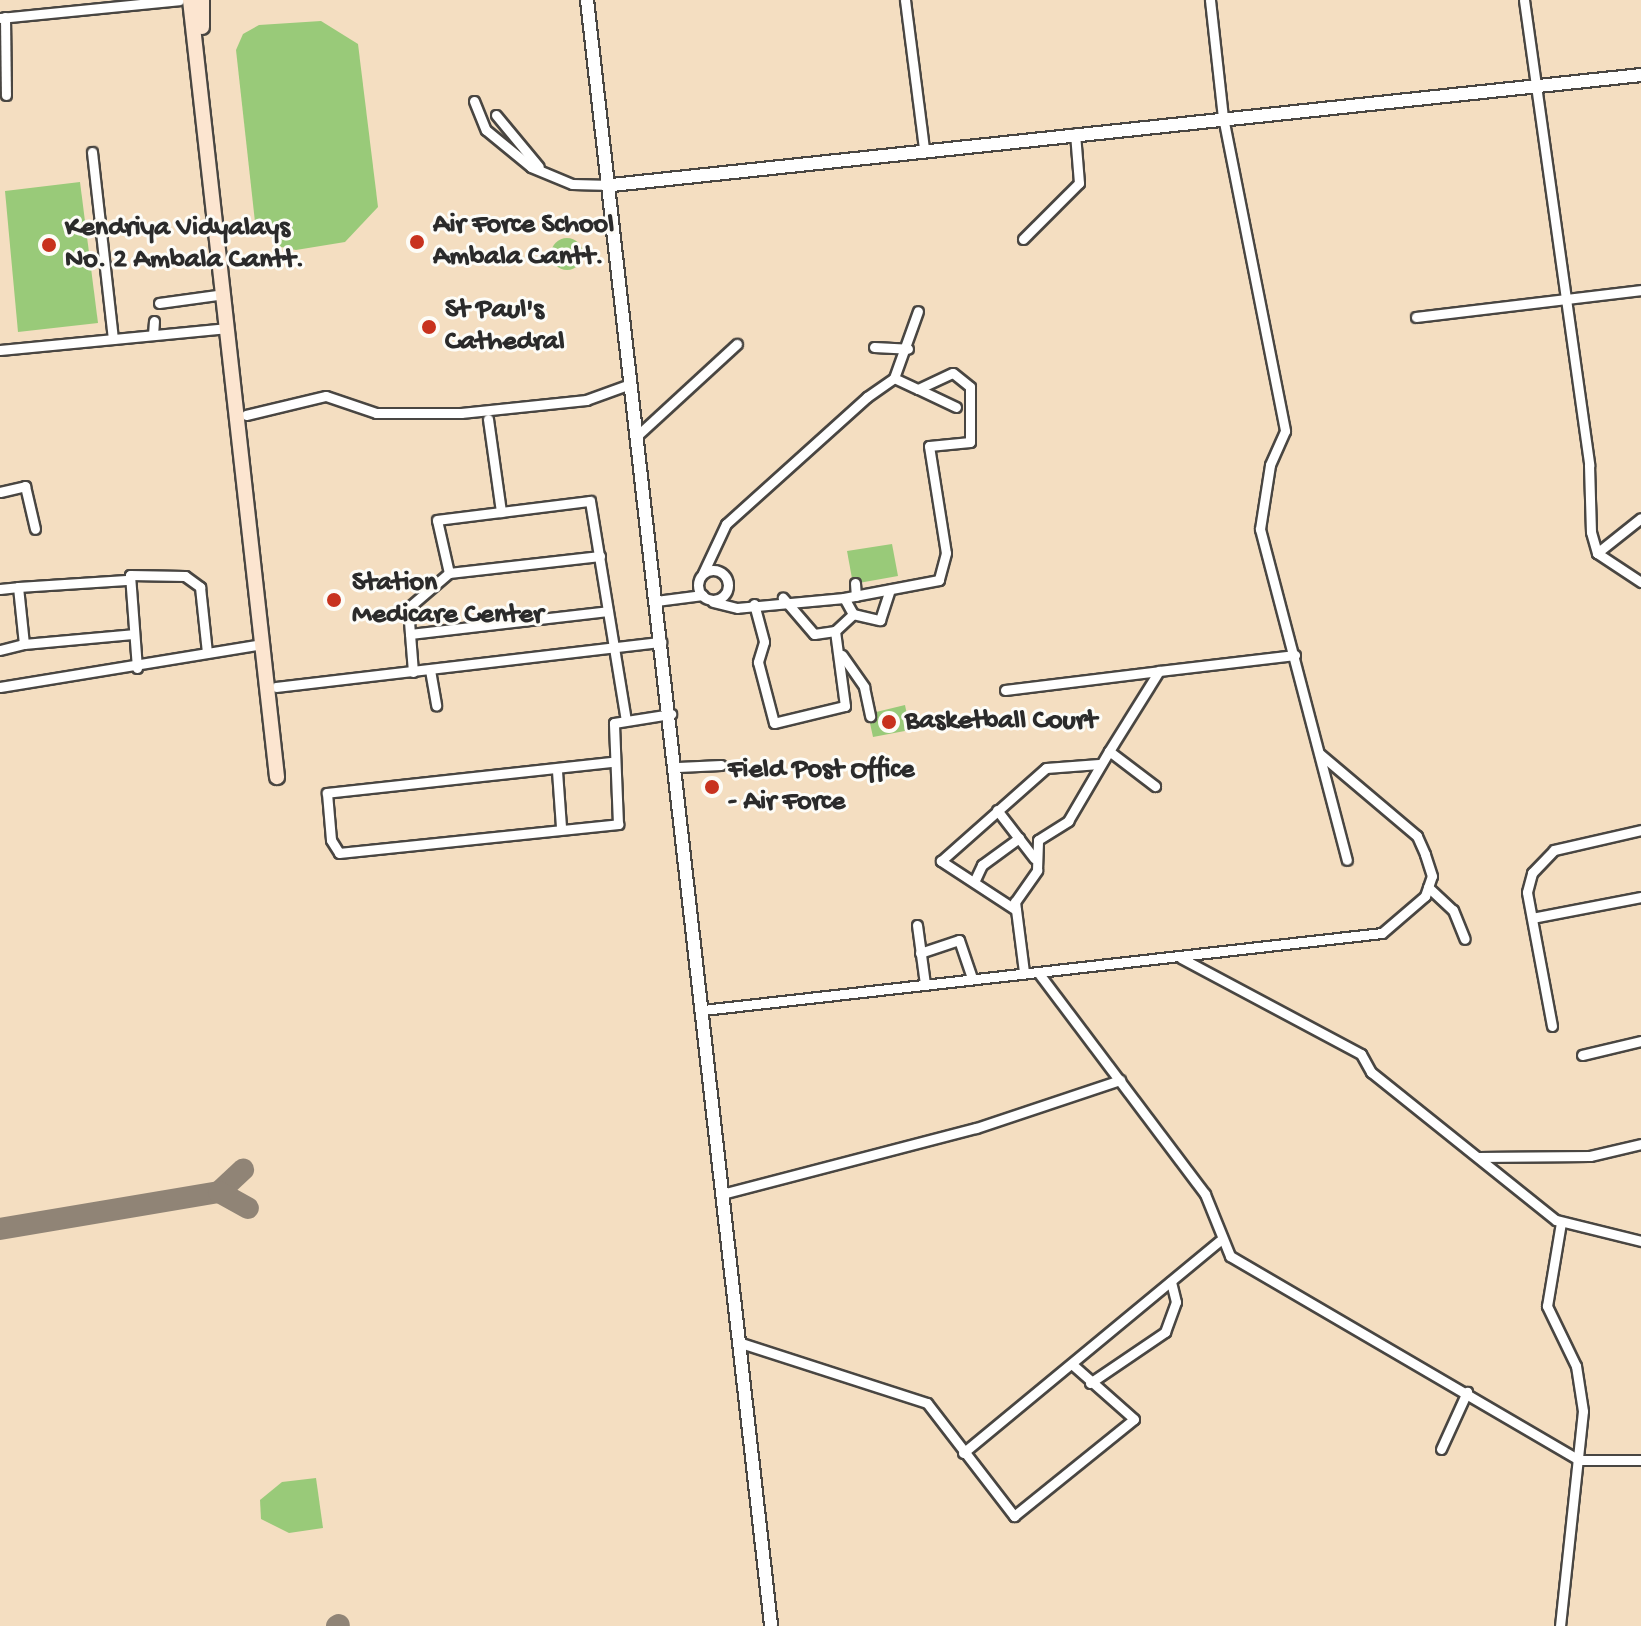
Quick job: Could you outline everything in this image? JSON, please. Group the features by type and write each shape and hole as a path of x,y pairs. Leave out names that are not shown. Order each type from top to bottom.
{"main road":[{"path":"190,0 262,644 280,777 276,687 202,0"}],"street":[{"path":"6,95 2,18 179,0"},
{"path":"587,0 612,185 630,384 639,434 656,601 678,767 771,1626"},
{"path":"905,0 924,149"},
{"path":"1210,0 1223,117 1285,431 1270,465 1260,529 1347,860"},
{"path":"1524,0 1532,85 1597,553 1641,582"},
{"path":"474,101 502,149 572,184 612,185 1223,117 1641,75"},
{"path":"496,115 544,172"},
{"path":"1023,239 1079,183 1075,133"},
{"path":"92,152 113,339"},
{"path":"1416,317 1641,290"},
{"path":"159,303 224,294"},
{"path":"703,595 703,573 726,524 894,378 908,349 918,311"},
{"path":"153,335 154,321"},
{"path":"0,350 228,328"},
{"path":"639,434 737,344"},
{"path":"874,347 908,349"},
{"path":"656,601 703,595 713,602 754,604 783,598 844,598 890,590 944,573 929,446 962,445 975,432 970,387 953,373 918,389"},
{"path":"894,378 956,407"},
{"path":"246,415 326,396 376,413 461,413 586,400 630,384"},
{"path":"488,419 501,512"},
{"path":"0,492 25,486 35,529"},
{"path":"449,573 437,520 590,501 626,720"},
{"path":"1597,553 1641,518"},
{"path":"413,672 408,608 449,573 600,556"},
{"path":"703,573 716,569 724,580 724,597 713,602"},
{"path":"0,589 126,580 162,572 192,579 200,587 207,653"},
{"path":"126,580 137,668"},
{"path":"855,583 856,596"},
{"path":"18,587 24,644"},
{"path":"844,598 853,614 880,620 890,590"},
{"path":"783,598 814,634 831,632 853,614"},
{"path":"754,604 764,642 758,662 774,723 845,706 847,690 839,650"},
{"path":"410,634 608,611"},
{"path":"831,632 839,650 861,680 870,716"},
{"path":"0,650 24,644 133,634"},
{"path":"276,687 661,642"},
{"path":"0,687 137,668 262,644"},
{"path":"1005,690 1295,655"},
{"path":"430,670 436,705"},
{"path":"1024,972 1016,910 1035,859 1038,840 1068,821 1099,764 1159,671"},
{"path":"847,690 858,690 861,680"},
{"path":"611,762 557,771 327,793 331,840 339,853 561,827 618,824 611,762 611,729 626,720 671,714"},
{"path":"1109,751 1155,786"},
{"path":"703,1010 1024,972 1040,975 1382,933 1428,887 1432,876 1417,836 1320,754"},
{"path":"1016,910 941,861 1046,768 1099,764"},
{"path":"678,767 721,765"},
{"path":"557,771 561,827"},
{"path":"997,810 1035,859"},
{"path":"1552,1026 1527,892 1539,859 1641,830"},
{"path":"974,882 982,865 1019,838"},
{"path":"1428,887 1453,910 1465,939"},
{"path":"1532,918 1641,897"},
{"path":"917,925 925,984"},
{"path":"920,953 959,940 972,978"},
{"path":"1181,958 1361,1054 1371,1072 1561,1222 1641,1241"},
{"path":"1040,975 1205,1194 1219,1241 1230,1256 1579,1460 1641,1460"},
{"path":"1582,1055 1641,1041"},
{"path":"722,1194 976,1128 1120,1080"},
{"path":"1478,1157 1590,1156 1641,1144"},
{"path":"1560,1626 1579,1460 1580,1380 1547,1306 1561,1222"},
{"path":"963,1453 1219,1241"},
{"path":"1090,1383 1165,1332 1176,1302 1171,1282"},
{"path":"741,1343 927,1403 1014,1516 1134,1419 1073,1365"},
{"path":"1441,1449 1467,1392"}],"green space":[{"path":"321,21 358,44 378,207 345,242 296,250 281,247 255,222 236,50 243,34 259,25"},
{"name":"Kendriya Vidyalays No. 2 Ambala Cantt.","path":"80,182 98,323 18,332 5,191"},
{"path":"567,238 578,243 583,254 578,265 567,270 556,265 551,254 556,243"},
{"path":"892,544 898,576 853,584 847,551"},
{"name":"Basketball Court","path":"905,705 910,730 873,737 868,714"},
{"path":"316,1478 323,1528 289,1533 261,1519 260,1500 282,1482"}],"taxiway":[{"path":"219,1192 243,1170"},
{"path":"0,1229 219,1192 248,1208"}],"place":[{"name":"Air Force School Ambala Cantt.","path":"417,242"},
{"name":"Kendriya Vidyalays No. 2 Ambala Cantt.","path":"49,245"},
{"name":"St Paul's Cathedral","path":"429,327"},
{"name":"Station Medicare Center","path":"334,600"},
{"name":"Basketball Court","path":"889,722"},
{"name":"Field Post Office - Air Force","path":"712,787"}]}
